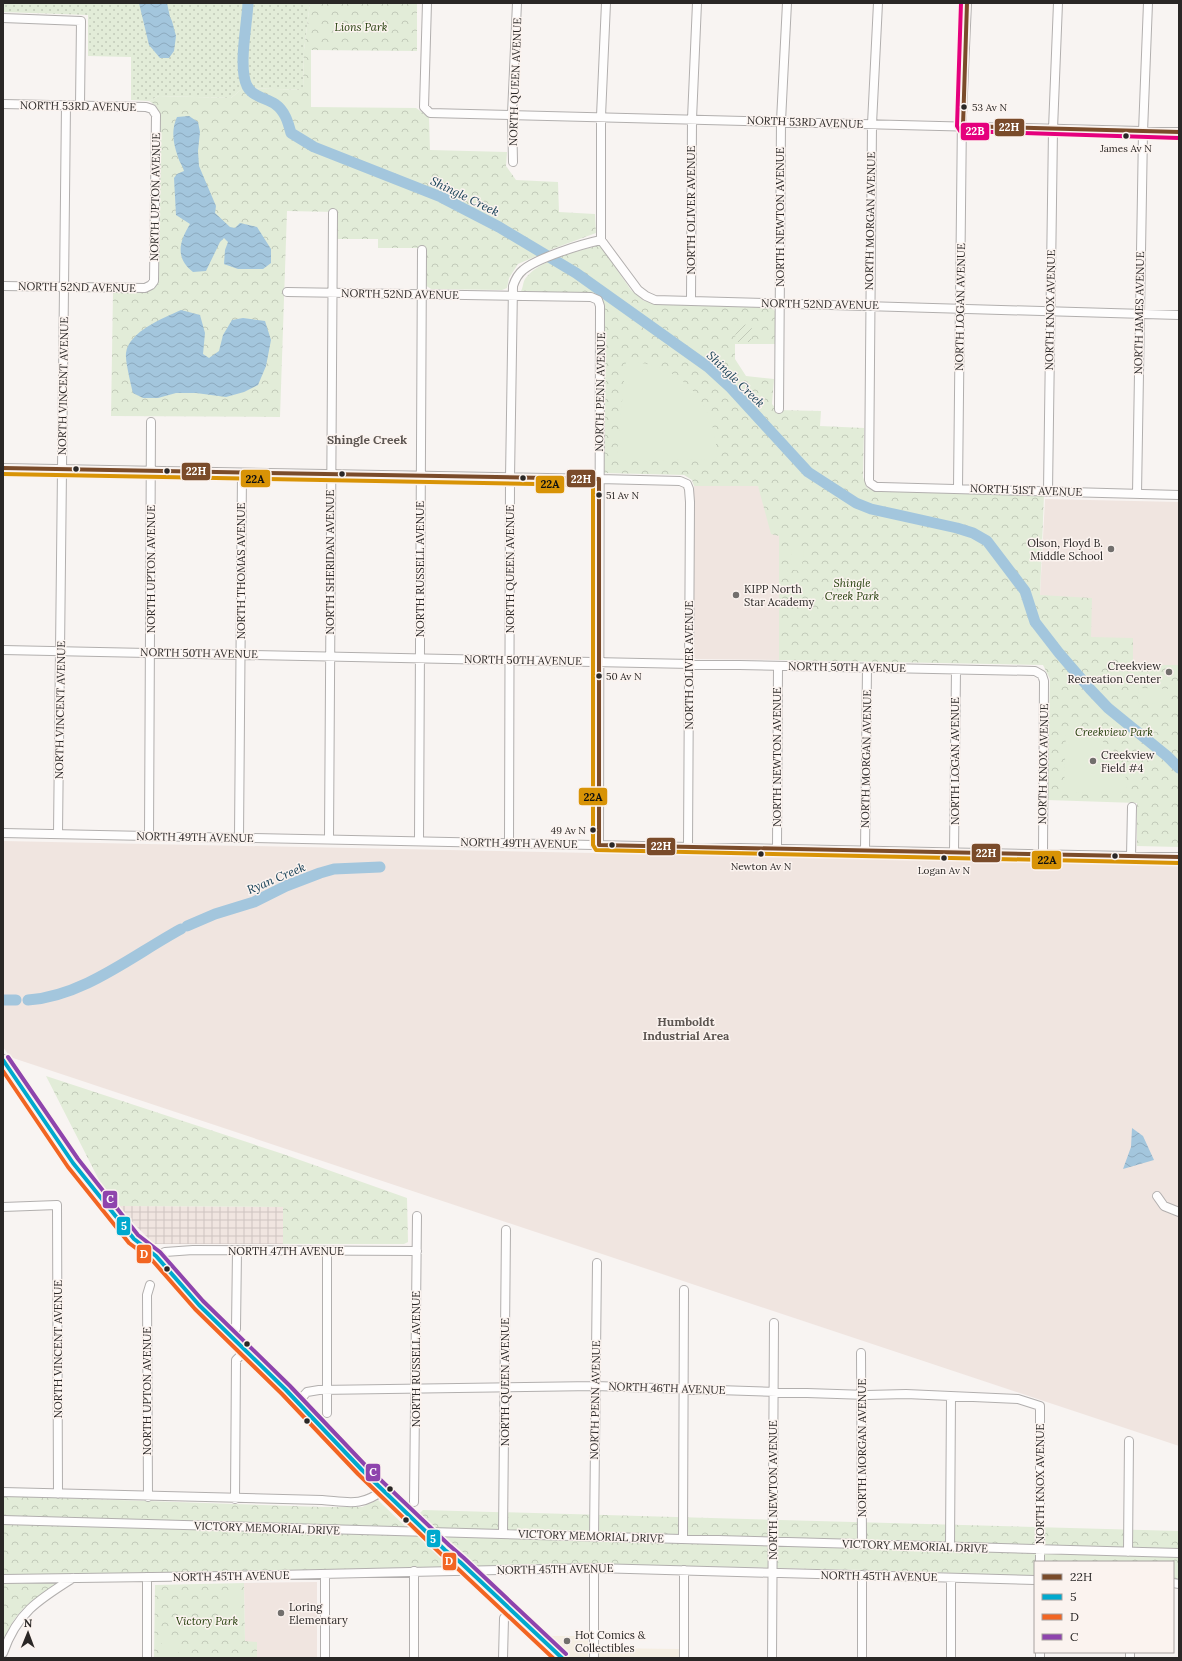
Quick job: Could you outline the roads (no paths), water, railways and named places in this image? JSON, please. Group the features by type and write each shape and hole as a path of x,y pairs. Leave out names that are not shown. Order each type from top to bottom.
{"main road":[{"path":"3,1060 101,1200 150,1259 172,1281 182,1287"},
{"path":"134,1239 156,1256 182,1287 228,1334 298,1402 383,1490 428,1532 445,1550 452,1563 464,1570 562,1658"},
{"path":"464,1570 507,1615 552,1658"}],"street":[{"name":"NORTH 53RD AVENUE","path":"426,3 424,107 430,113 601,116 1179,132"},
{"name":"NORTH QUEEN AVENUE","path":"513,162 512,114 517,3"},
{"path":"512,296 513,286 519,274 533,264 566,250 601,240 601,116 606,3"},
{"name":"NORTH OLIVER AVENUE","path":"690,301 692,119 697,3"},
{"name":"NORTH NEWTON AVENUE","path":"779,409 781,121 787,3"},
{"name":"NORTH MORGAN AVENUE","path":"872,485 869,480 869,306 872,124 878,3"},
{"name":"NORTH LOGAN AVENUE","path":"958,488 963,126 967,3"},
{"name":"NORTH KNOX AVENUE","path":"1048,491 1049,311 1053,128 1058,3"},
{"name":"NORTH JAMES AVENUE","path":"1137,494 1143,132 1148,3"},
{"path":"3,18 81,21 80,106"},
{"name":"NORTH 53RD AVENUE","path":"3,104 146,107 152,109"},
{"name":"NORTH VINCENT AVENUE","path":"58,834 66,105"},
{"name":"NORTH UPTON AVENUE","path":"150,285 154,281 156,115 152,109"},
{"name":"NORTH SHERIDAN AVENUE","path":"329,839 333,213"},
{"name":"NORTH 52ND AVENUE","path":"601,240 633,284 646,296 655,300 1179,315"},
{"name":"NORTH RUSSELL AVENUE","path":"419,841 421,476 420,294 422,250"},
{"name":"NORTH 52ND AVENUE","path":"3,286 145,288 150,285"},
{"name":"NORTH 52ND AVENUE","path":"287,292 591,297 598,300"},
{"name":"NORTH QUEEN AVENUE","path":"509,842 512,296"},
{"name":"NORTH PENN AVENUE","path":"598,300 600,306 599,845"},
{"name":"NORTH UPTON AVENUE","path":"148,836 151,422"},
{"path":"3,468 599,479"},
{"name":"NORTH THOMAS AVENUE","path":"239,837 242,473"},
{"name":"NORTH OLIVER AVENUE","path":"599,479 680,481 687,484 689,489 688,846"},
{"name":"NORTH 51ST AVENUE","path":"872,485 881,487 1179,495"},
{"name":"NORTH 50TH AVENUE","path":"3,650 1035,671 1042,675"},
{"name":"NORTH NEWTON AVENUE","path":"777,848 778,666"},
{"name":"NORTH MORGAN AVENUE","path":"865,850 867,668"},
{"name":"NORTH LOGAN AVENUE","path":"954,852 956,670"},
{"name":"NORTH KNOX AVENUE","path":"1042,675 1044,681 1043,854"},
{"path":"1131,856 1132,807"},
{"name":"NORTH 49TH AVENUE","path":"3,833 509,842 1179,857"},
{"path":"1157,1196 1164,1206 1179,1212"},
{"name":"NORTH VINCENT AVENUE","path":"3,1207 58,1205 58,1494"},
{"name":"NORTH RUSSELL AVENUE","path":"414,1502 417,1216"},
{"name":"NORTH QUEEN AVENUE","path":"503,1534 506,1387 506,1230"},
{"path":"228,1334 236,1328 237,1251"},
{"path":"327,1251 327,1413"},
{"name":"NORTH 47TH AVENUE","path":"156,1256 165,1252 417,1251"},
{"name":"NORTH PENN AVENUE","path":"594,1537 597,1263"},
{"name":"NORTH UPTON AVENUE","path":"148,1497 148,1295 150,1285"},
{"path":"683,1539 685,1389 684,1290"},
{"name":"NORTH NEWTON AVENUE","path":"772,1658 774,1323"},
{"path":"235,1499 236,1360 245,1351"},
{"name":"NORTH MORGAN AVENUE","path":"861,1352 862,1544"},
{"name":"NORTH 46TH AVENUE","path":"298,1402 307,1392 312,1390 327,1389 595,1386 773,1392 906,1394 1018,1399 1040,1406"},
{"path":"950,1547 951,1397"},
{"name":"NORTH KNOX AVENUE","path":"1040,1406 1040,1561"},
{"path":"1128,1552 1129,1441"},
{"path":"3,1492 365,1502 383,1490"},
{"name":"VICTORY MEMORIAL DRIVE","path":"3,1520 1179,1553"},
{"path":"594,1568 594,1658"},
{"name":"NORTH 45TH AVENUE","path":"3,1579 594,1568 1034,1580"},
{"path":"684,1570 684,1658"},
{"path":"414,1571 414,1658"},
{"path":"325,1574 325,1658"},
{"path":"862,1575 862,1658"},
{"path":"147,1577 148,1658"},
{"path":"3,1653 21,1619 32,1605 73,1578"},
{"path":"951,1578 951,1658"},
{"path":"503,1658 504,1618 507,1615"}],"water":[{"path":"139,3 167,3 176,36 174,51 169,58 160,58 149,45"},
{"path":"189,116 198,122 200,132 198,151 199,166 216,206 215,213 230,227 235,228 240,223 257,227 271,249 271,263 263,269 238,269 224,264 225,250 228,242 224,238 220,242 206,271 193,272 183,261 181,255 181,243 190,224 176,215 174,178 177,174 184,171 176,152 173,132 177,117"},
{"path":"181,310 200,315 205,333 203,354 209,358 219,351 223,335 232,320 243,318 265,321 271,340 266,366 258,385 244,392 226,397 196,393 176,393 158,398 143,398 133,393 128,373 126,353 133,338 148,326"},
{"path":"1132,1128 1143,1136 1154,1160 1123,1169 1131,1147"}],"waterway":[{"name":"Shingle Creek","path":"248,3 243,57 244,78 247,86 253,93 275,104 281,110 286,117 291,133 314,147 441,197 499,227 576,273 708,367 731,388 808,472 856,503 871,509 957,528 973,533 987,541 1025,591 1035,622 1059,653 1108,708 1167,756 1179,768"},
{"name":"Ryan Creek","path":"187,926 215,914 254,902 286,886 320,873 334,869 380,867"},
{"name":"Ryan Creek","path":"28,1000 49,997 88,983 108,973 181,929"},
{"name":"Ryan Creek","path":"3,1000 16,1000"}],"place":[{"name":"53 Av N","path":"964,107"},
{"name":"James Av N","path":"1126,136"},
{"name":"51 Av N","path":"599,495"},
{"name":"Olson, Floyd B. Middle School","path":"1111,549"},
{"name":"KIPP North Star Academy","path":"736,595"},
{"name":"Creekview Recreation Center","path":"1169,672"},
{"name":"50 Av N","path":"599,676"},
{"name":"Creekview Field #4","path":"1093,761"},
{"name":"49 Av N","path":"593,830"},
{"name":"Newton Av N","path":"761,854"},
{"name":"Logan Av N","path":"944,858"},
{"name":"Loring Elementary","path":"281,1613"},
{"name":"Hot Comics & Collectibles","path":"567,1641"}],"district":[{"name":"Shingle Creek","path":"367,439"},
{"name":"Humboldt Industrial Area","path":"686,1028"}],"park label":[{"name":"Lions Park","path":"361,27"},
{"name":"Shingle Creek Park","path":"852,589"},
{"name":"Creekview Park","path":"1114,732"},
{"name":"Victory Park","path":"207,1621"}]}
